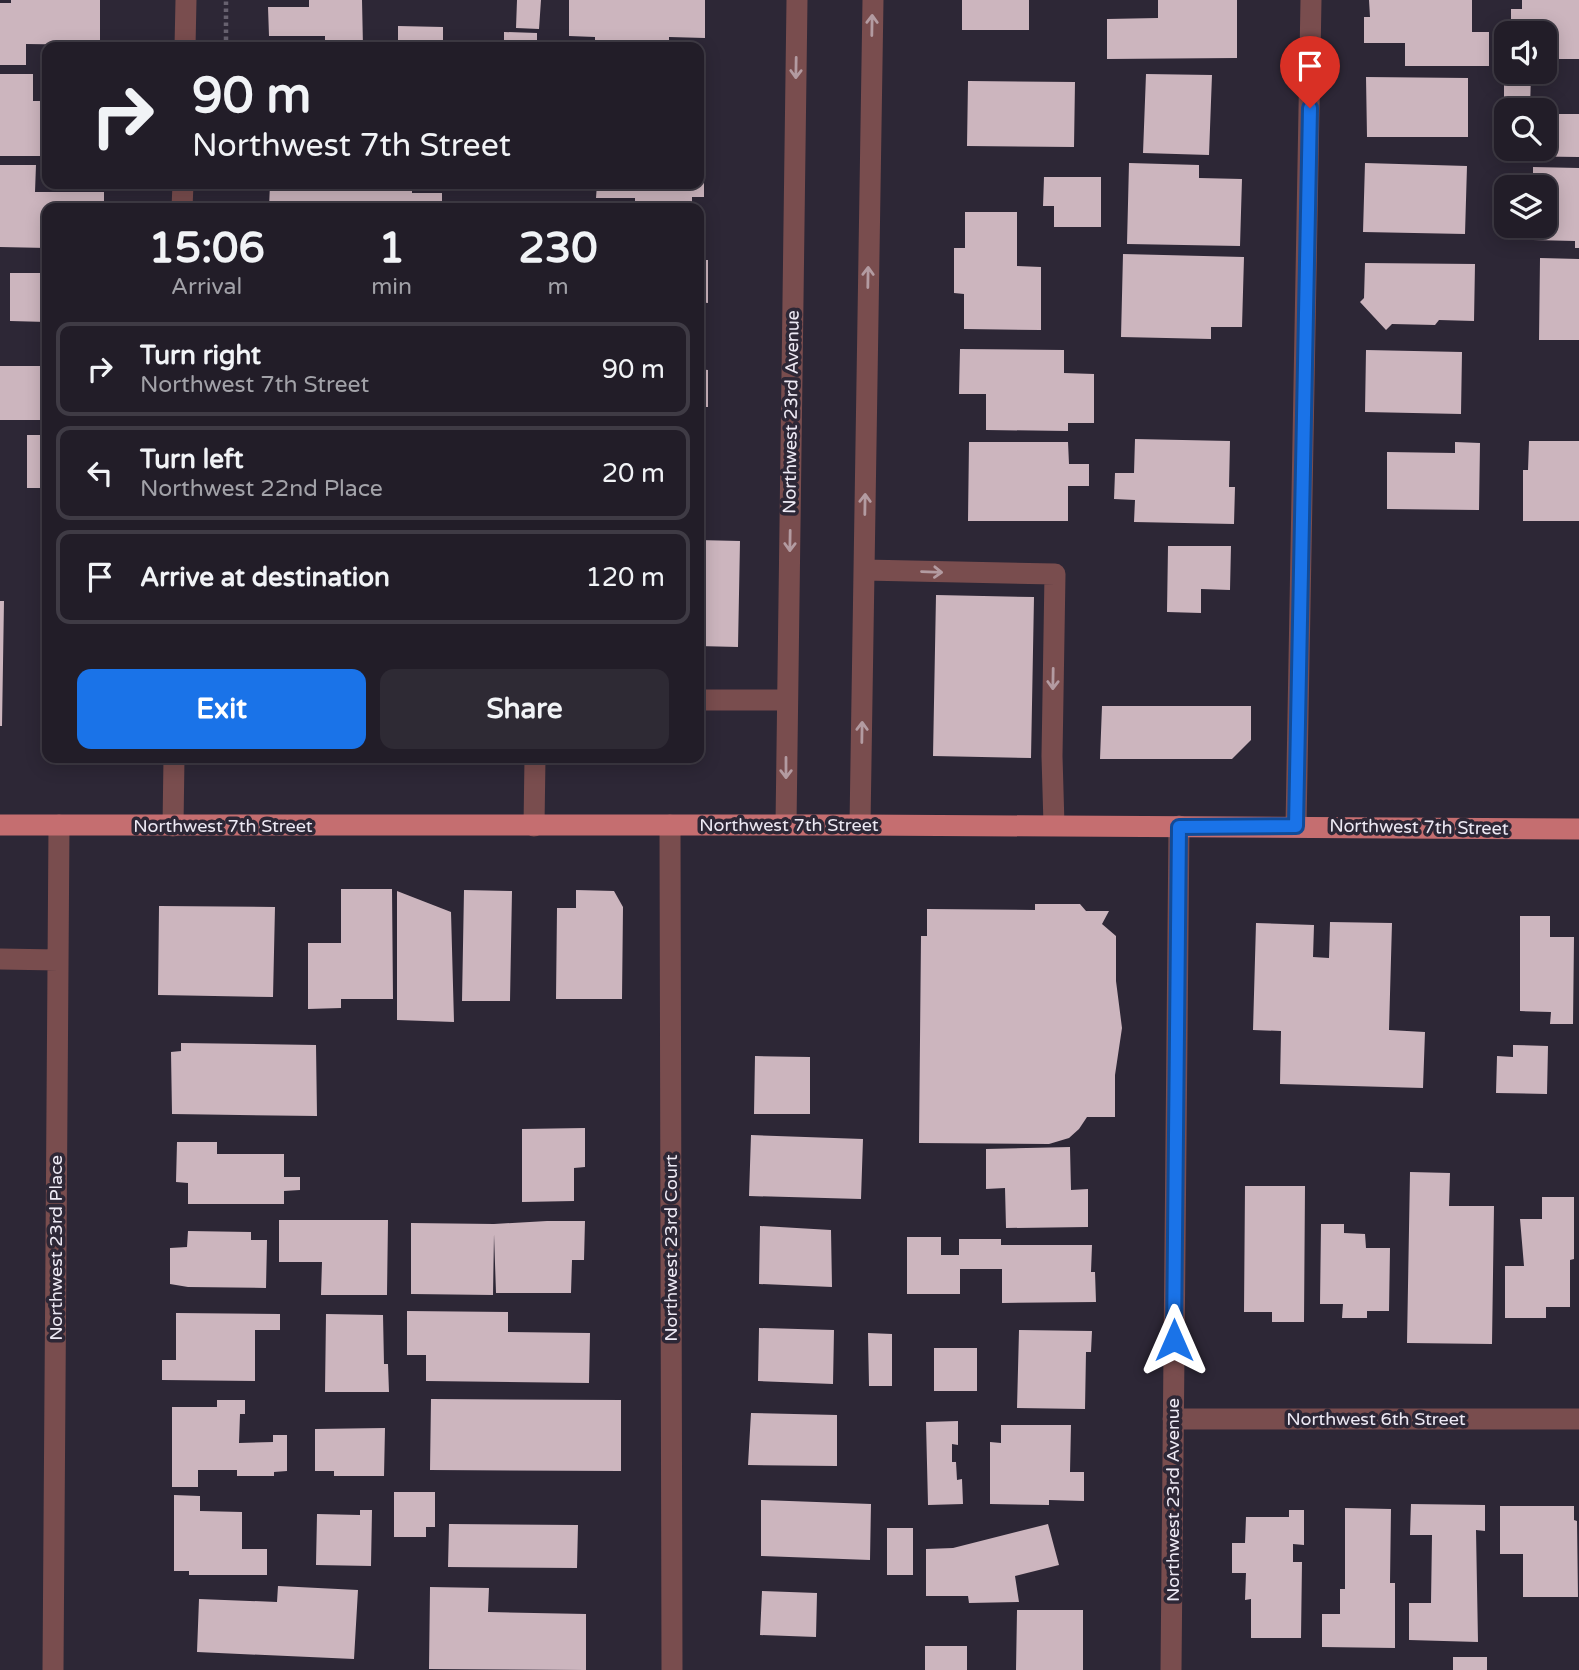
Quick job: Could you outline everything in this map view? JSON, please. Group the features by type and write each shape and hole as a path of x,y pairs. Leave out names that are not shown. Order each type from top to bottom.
{"main road":[{"name":"Northwest 7th Street","path":"0,825 1054,825 1579,829"}],"street":[{"path":"185,42 186,0"},
{"name":"Northwest 23rd Avenue","path":"786,825 797,0"},
{"path":"860,825 873,0"},
{"path":"1296,826 1311,0"},
{"path":"864,570 1055,575 1052,756 1054,825"},
{"path":"708,700 788,699"},
{"path":"173,826 174,763"},
{"path":"534,827 535,763"},
{"name":"Northwest 23rd Place","path":"53,1670 59,825"},
{"name":"Northwest 23rd Court","path":"670,825 672,1670"},
{"name":"Northwest 23rd Avenue","path":"1171,1670 1179,827"},
{"path":"0,959 58,960"},
{"name":"Northwest 6th Street","path":"1173,1419 1579,1419"}],"path":[{"path":"226,0 226,42"}],"building":[{"path":"11,0 100,0 100,42 26,44 26,65 0,65 0,3 11,3"},
{"path":"309,0 362,0 363,42 325,42 325,36 269,36 268,7 309,7"},
{"path":"517,0 541,0 539,29 516,28"},
{"path":"569,0 705,0 705,38 669,37 669,42 595,42 595,37 569,36"},
{"path":"962,0 1029,0 1029,30 962,30"},
{"path":"1158,0 1237,0 1237,58 1107,59 1107,19 1158,18"},
{"path":"1369,0 1472,0 1472,32 1489,32 1489,66 1405,66 1405,43 1364,43 1364,17 1370,17"},
{"path":"1522,0 1579,0 1579,59 1557,59 1557,21 1511,21 1511,9 1522,9"},
{"path":"398,26 443,27 443,42 398,42"},
{"path":"504,32 537,33 537,42 504,42"},
{"path":"0,74 33,74 33,101 42,101 42,156 0,156"},
{"path":"1146,74 1212,75 1209,155 1143,153"},
{"path":"1366,77 1468,78 1468,137 1367,137"},
{"path":"968,81 1075,82 1074,147 967,146"},
{"path":"1504,84 1531,84 1530,98 1504,98"},
{"path":"1557,114 1579,114 1579,157 1557,157"},
{"path":"1129,163 1199,165 1199,178 1242,179 1240,246 1127,244"},
{"path":"1365,163 1467,166 1465,234 1363,232"},
{"path":"0,165 36,165 35,192 104,192 104,203 42,203 42,248 0,247"},
{"path":"1533,167 1579,168 1579,248 1575,248 1575,241 1533,240 1557,238 1557,175 1533,175"},
{"path":"1044,177 1101,177 1101,227 1054,227 1054,206 1043,206"},
{"path":"270,189 412,189 412,193 442,193 442,203 269,203"},
{"path":"597,189 704,189 704,197 692,197 692,203 635,203 635,198 596,198"},
{"path":"965,212 1017,212 1017,266 1041,267 1041,330 964,329 964,294 954,293 954,248 965,248"},
{"path":"1123,254 1244,257 1242,327 1211,327 1211,339 1121,337"},
{"path":"1540,258 1579,259 1579,340 1539,340"},
{"path":"704,260 708,260 708,303 704,303"},
{"path":"1365,263 1475,264 1474,321 1439,320 1435,325 1392,324 1386,330 1360,302 1364,298"},
{"path":"10,273 42,273 42,322 10,321"},
{"path":"960,349 1064,350 1064,373 1094,374 1094,423 1068,423 1068,431 986,430 986,394 959,394"},
{"path":"1366,350 1462,352 1461,414 1365,412"},
{"path":"0,366 42,366 42,420 0,420"},
{"path":"704,370 708,370 708,407 704,407"},
{"path":"27,435 42,435 42,488 27,488"},
{"path":"1135,439 1230,441 1229,487 1235,487 1234,524 1134,522 1135,500 1114,499 1115,473 1134,473"},
{"path":"1529,441 1579,441 1579,521 1523,521 1523,470 1528,470"},
{"path":"969,442 1068,442 1069,464 1089,464 1089,486 1068,486 1068,521 968,521"},
{"path":"1455,442 1480,443 1479,510 1387,509 1387,452 1455,453"},
{"path":"704,540 740,541 738,647 704,646"},
{"path":"1168,546 1231,546 1230,590 1201,589 1201,613 1167,612"},
{"path":"936,595 1034,597 1031,758 933,756"},
{"path":"0,601 4,601 2,726 0,726"},
{"path":"1102,706 1251,706 1251,740 1232,759 1100,759"},
{"path":"341,889 392,889 393,999 341,999 341,1008 308,1009 308,943 341,943"},
{"path":"464,890 512,891 510,1001 462,1001"},
{"path":"576,890 614,891 623,907 622,999 556,999 557,908 576,908"},
{"path":"397,891 451,912 454,1022 397,1020"},
{"path":"1035,904 1080,904 1086,911 1109,911 1102,924 1116,936 1116,981 1122,1028 1115,1075 1115,1117 1087,1117 1069,1138 1049,1144 919,1143 921,936 927,936 927,909 1035,910"},
{"path":"159,906 275,907 273,997 158,995"},
{"path":"1520,916 1550,916 1550,937 1574,937 1573,1024 1550,1024 1551,1012 1520,1011"},
{"path":"1330,922 1392,923 1389,1030 1425,1032 1423,1088 1280,1084 1281,1031 1253,1030 1256,923 1314,925 1313,957 1329,958"},
{"path":"181,1043 316,1045 317,1116 172,1114 171,1052 181,1051"},
{"path":"1513,1045 1548,1046 1547,1094 1496,1093 1497,1056 1513,1057"},
{"path":"755,1056 810,1057 810,1114 754,1114"},
{"path":"585,1128 585,1167 574,1168 574,1201 522,1202 522,1129"},
{"path":"751,1135 863,1139 861,1199 749,1196"},
{"path":"177,1142 217,1142 217,1154 284,1154 284,1177 300,1177 300,1190 284,1191 284,1204 188,1204 188,1183 176,1182"},
{"path":"1070,1147 1071,1190 1088,1189 1088,1227 1006,1228 1005,1188 986,1189 986,1149"},
{"path":"1410,1172 1450,1173 1449,1206 1494,1206 1492,1344 1407,1343"},
{"path":"1245,1186 1305,1186 1304,1322 1272,1322 1272,1312 1244,1312"},
{"path":"1542,1197 1574,1197 1574,1259 1570,1260 1570,1307 1546,1307 1546,1318 1505,1318 1505,1266 1524,1266 1520,1219 1542,1219"},
{"path":"279,1220 388,1220 387,1295 321,1295 322,1262 279,1262"},
{"path":"585,1221 584,1260 572,1260 571,1293 496,1293 494,1234 493,1295 411,1294 411,1223 494,1224"},
{"path":"1321,1224 1344,1224 1344,1233 1365,1234 1366,1248 1390,1248 1389,1311 1367,1311 1367,1318 1342,1318 1343,1304 1320,1304"},
{"path":"760,1226 831,1230 832,1287 759,1284"},
{"path":"188,1231 251,1232 251,1240 267,1240 266,1288 188,1287 170,1284 170,1248 187,1247"},
{"path":"907,1237 941,1237 941,1255 959,1255 959,1239 1001,1239 1001,1245 1092,1245 1091,1272 1095,1272 1096,1302 1002,1303 1002,1269 960,1269 960,1294 907,1294"},
{"path":"407,1311 508,1312 508,1332 590,1333 589,1383 426,1381 426,1355 407,1355"},
{"path":"176,1313 280,1314 280,1330 255,1330 255,1381 162,1380 162,1360 176,1360"},
{"path":"326,1314 383,1315 384,1364 388,1364 389,1392 325,1392"},
{"path":"759,1328 834,1330 833,1384 758,1381"},
{"path":"1019,1330 1092,1331 1091,1352 1086,1352 1085,1409 1017,1408"},
{"path":"868,1333 892,1334 892,1386 869,1386"},
{"path":"934,1348 977,1348 977,1391 934,1391"},
{"path":"431,1399 621,1400 621,1471 430,1470"},
{"path":"217,1400 245,1400 245,1414 240,1414 239,1443 273,1442 273,1435 287,1435 287,1471 274,1472 274,1476 237,1476 237,1470 198,1470 198,1487 172,1487 172,1407 217,1407"},
{"path":"751,1413 837,1415 837,1466 748,1465"},
{"path":"958,1421 958,1445 952,1444 952,1462 956,1462 957,1480 962,1479 963,1504 928,1505 926,1422"},
{"path":"1001,1425 1071,1425 1070,1472 1084,1472 1084,1501 1049,1500 1049,1505 990,1504 990,1442 1001,1443"},
{"path":"385,1428 384,1476 334,1476 334,1471 315,1471 315,1429"},
{"path":"394,1492 435,1492 435,1527 426,1527 426,1537 394,1537"},
{"path":"174,1495 200,1496 200,1511 242,1512 242,1549 267,1549 267,1575 189,1575 189,1571 174,1571"},
{"path":"761,1500 871,1504 870,1560 761,1556"},
{"path":"1411,1504 1485,1505 1485,1531 1476,1530 1478,1642 1409,1640 1409,1603 1431,1603 1432,1535 1410,1535"},
{"path":"1500,1506 1574,1506 1574,1520 1577,1521 1578,1597 1523,1597 1523,1554 1500,1554"},
{"path":"1345,1508 1391,1509 1390,1583 1395,1583 1395,1648 1322,1647 1322,1614 1340,1614 1340,1589 1345,1589"},
{"path":"360,1510 372,1510 371,1566 316,1565 317,1514 360,1515"},
{"path":"1289,1510 1304,1510 1304,1545 1293,1544 1293,1562 1302,1562 1301,1638 1251,1638 1251,1599 1245,1600 1246,1573 1232,1573 1232,1543 1245,1543 1246,1517 1289,1517"},
{"path":"449,1524 578,1525 577,1568 448,1567"},
{"path":"1048,1524 1059,1565 1015,1576 1019,1602 969,1603 968,1596 926,1596 926,1549 953,1548"},
{"path":"887,1528 913,1528 913,1575 887,1575"},
{"path":"278,1586 358,1590 354,1659 197,1652 199,1599 277,1602"},
{"path":"430,1587 489,1588 488,1612 586,1614 586,1670 429,1669"},
{"path":"762,1591 817,1593 816,1637 760,1635"},
{"path":"1017,1610 1083,1610 1083,1670 1016,1670"},
{"path":"925,1646 967,1646 967,1670 925,1670"},
{"path":"1453,1657 1487,1657 1487,1670 1453,1670"}],"route":[{"path":"1174,1340 1179,827 1296,826 1310,108"}]}
